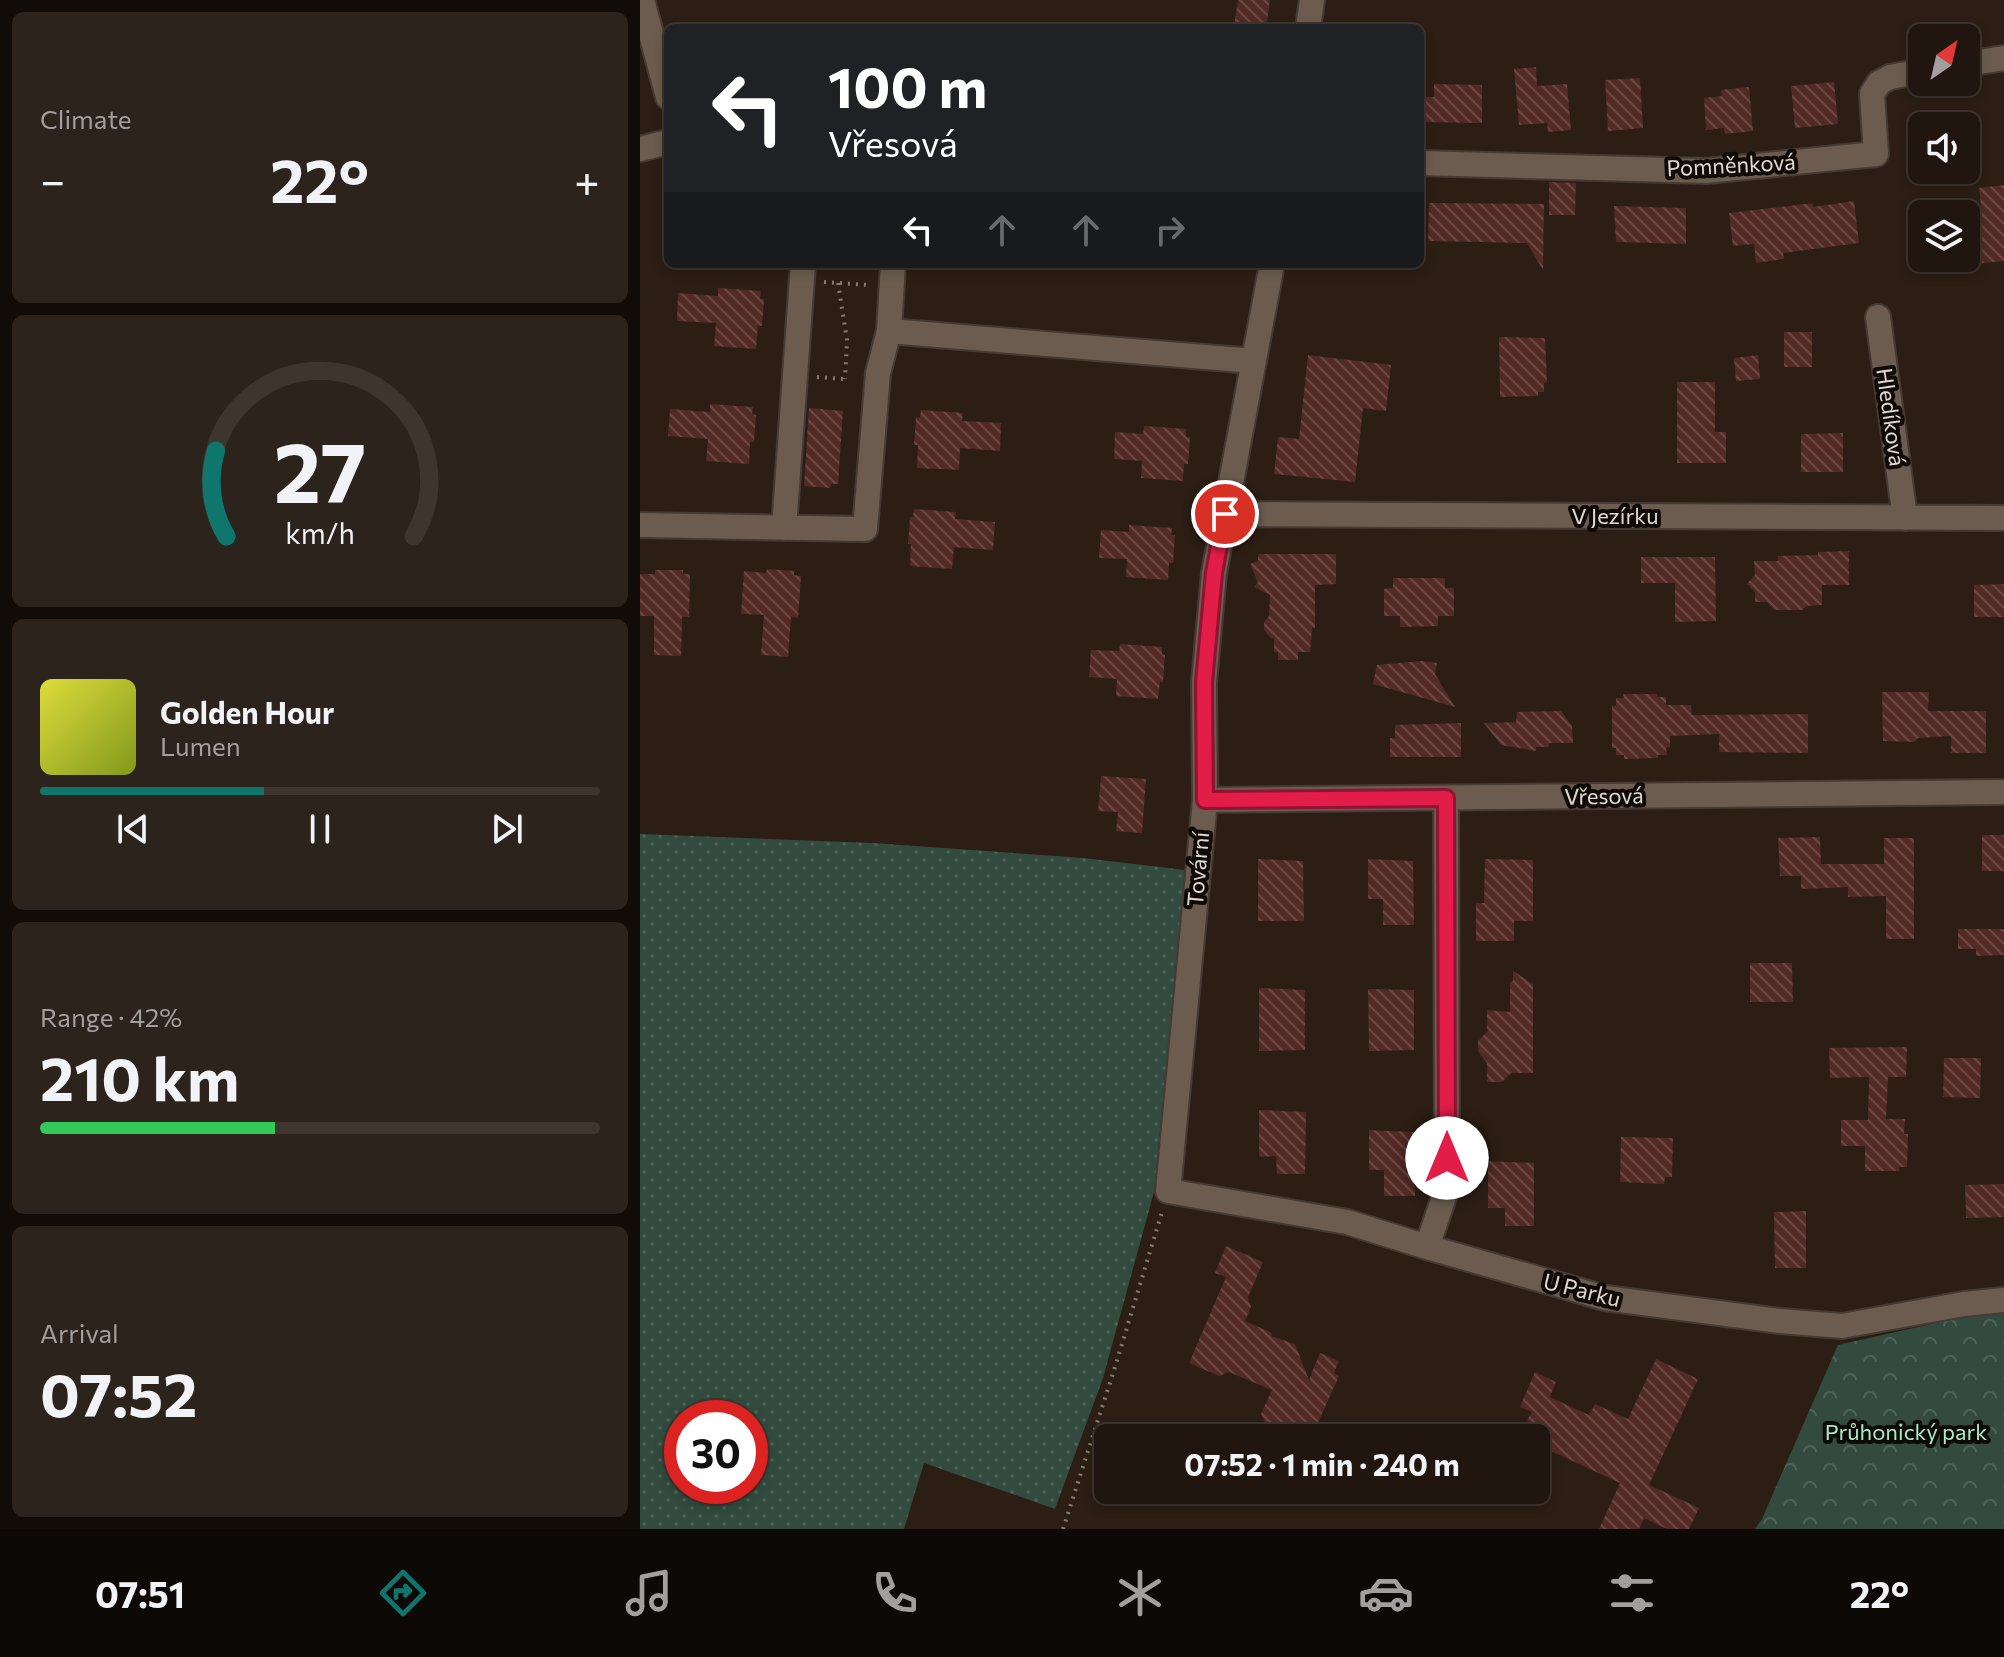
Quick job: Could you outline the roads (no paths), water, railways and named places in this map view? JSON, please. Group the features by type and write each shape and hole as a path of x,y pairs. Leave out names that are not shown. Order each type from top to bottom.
{"street":[{"path":"642,0 664,82"},
{"path":"1309,24 1312,0"},
{"path":"1980,62 2004,58"},
{"name":"Pomněnková","path":"1424,163 1706,171 1876,154 1872,94 1879,83 1908,74"},
{"path":"640,149 664,143"},
{"name":"Tovární","path":"1168,1191 1205,800 1204,682 1214,573 1271,268"},
{"path":"784,528 803,272"},
{"path":"640,525 865,529 877,381 889,331 892,275"},
{"name":"Hledíková","path":"1878,317 1905,518"},
{"path":"889,331 1254,361"},
{"name":"V Jezírku","path":"1225,514 2004,518"},
{"name":"Vřesová","path":"1205,800 2004,792"},
{"path":"1427,1247 1447,1188 1446,798"},
{"name":"U Parku","path":"1168,1191 1347,1222 1605,1298 1780,1321 1842,1326 2004,1300"}],"park label":[{"name":"Průhonický park","path":"1906,1432"}]}
